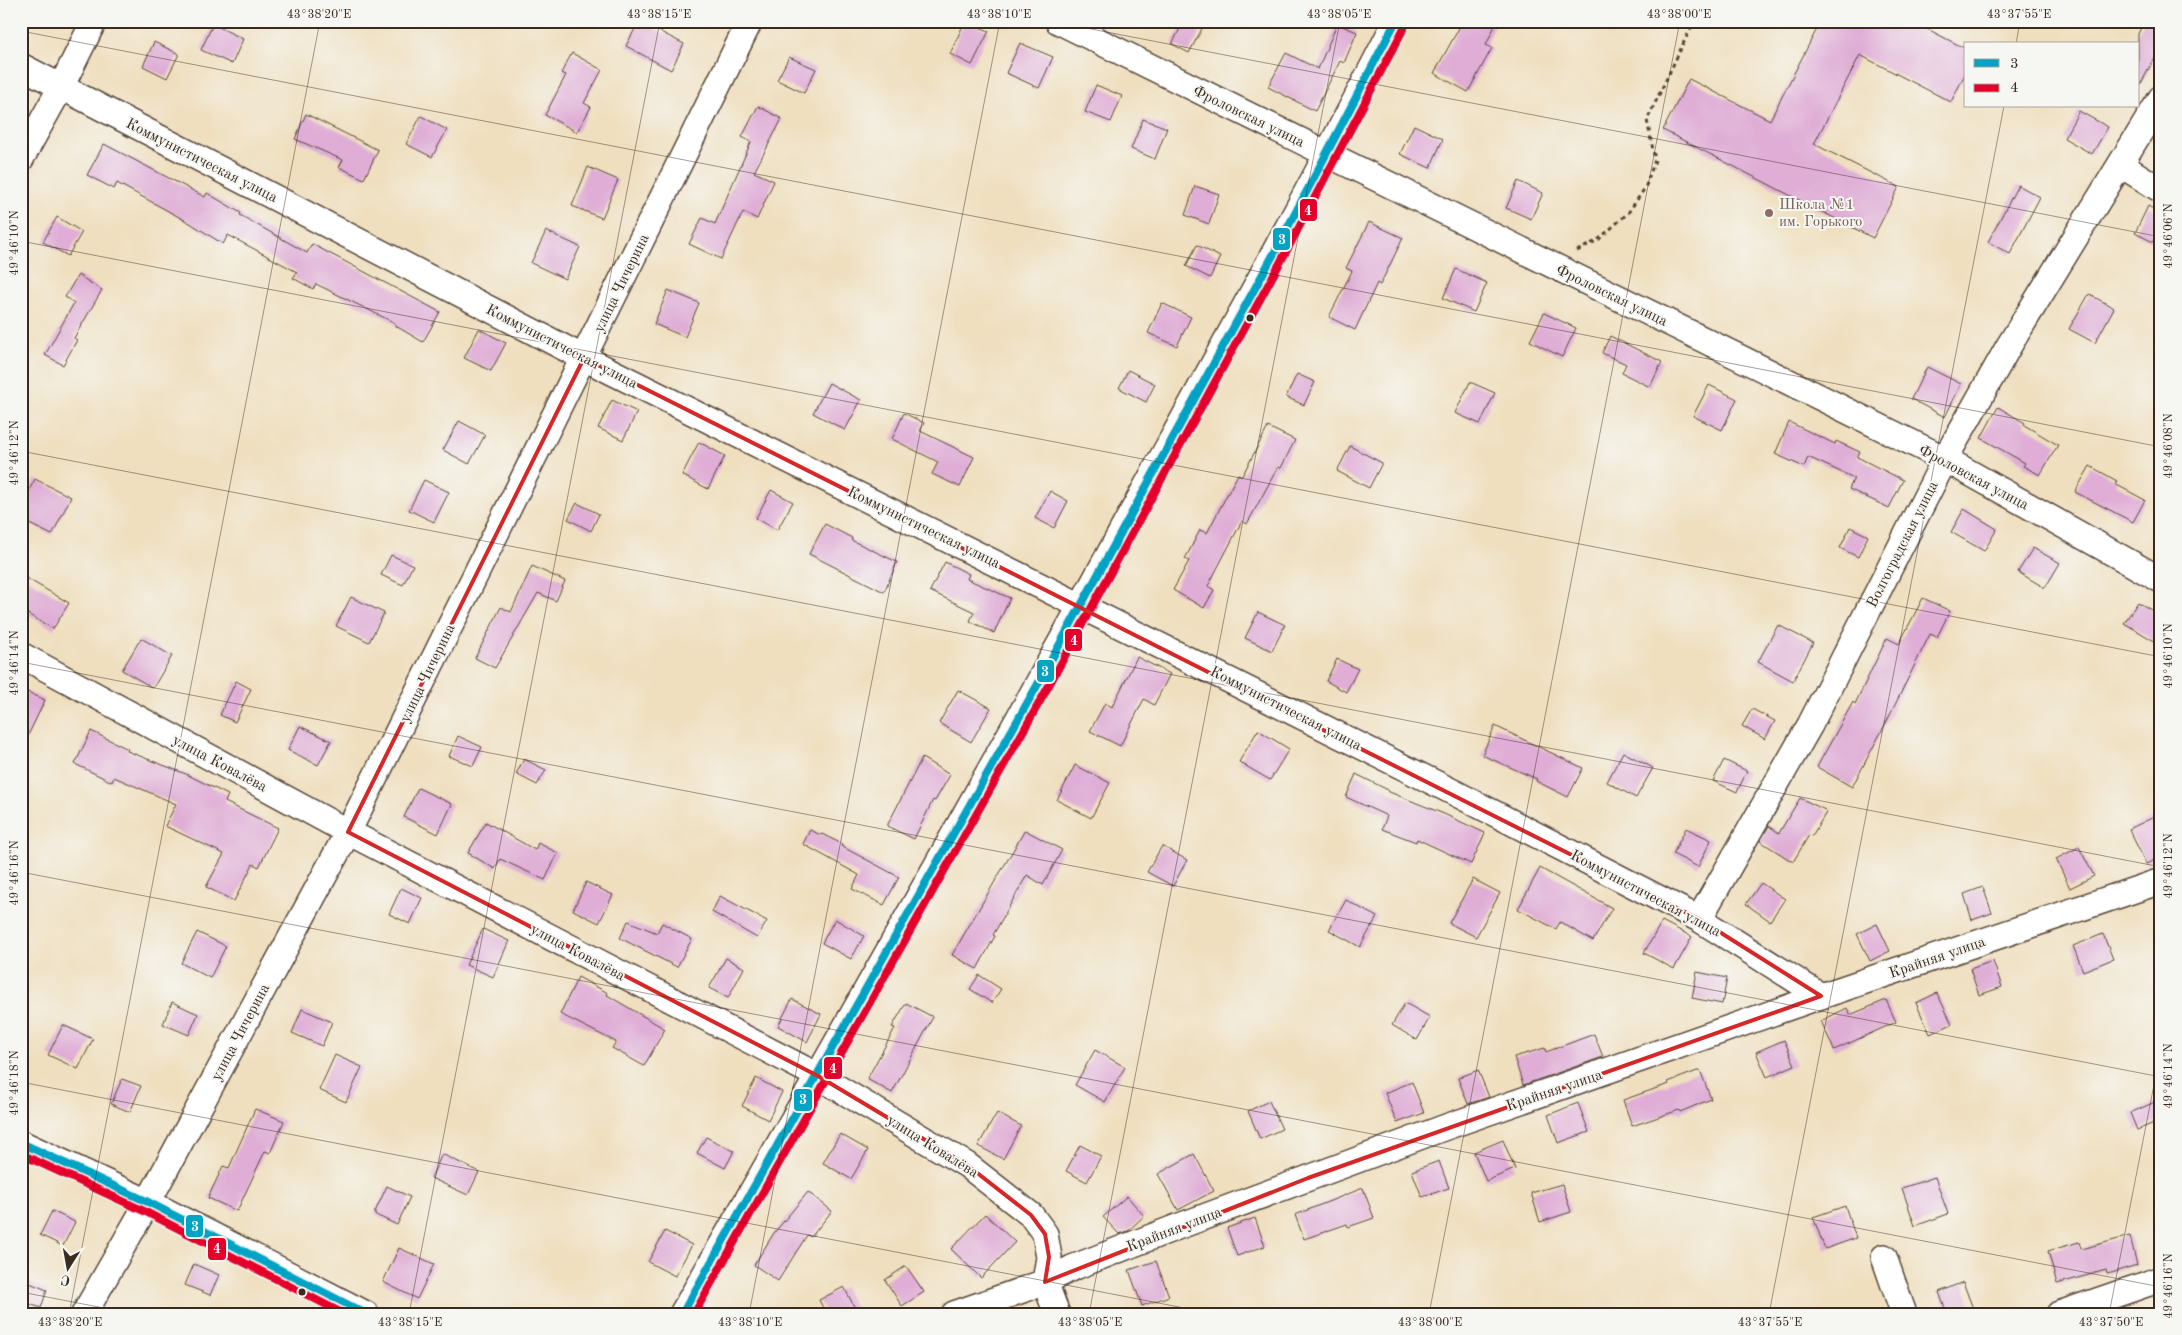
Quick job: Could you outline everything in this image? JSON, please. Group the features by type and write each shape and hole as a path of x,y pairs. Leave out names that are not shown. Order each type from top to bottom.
{"street":[{"path":"21,159 61,87 94,21"},
{"name":"улица Чичерина","path":"84,1314 148,1202 348,832 750,21"},
{"name":"Фроловская улица","path":"1058,21 1945,459 2161,580"},
{"path":"682,1314 818,1076 1082,605 1328,155 1396,21"},
{"name":"Коммунистическая улица","path":"21,66 584,358 1082,605 1699,919 1822,996"},
{"name":"Волгоградская улица","path":"1699,919 1810,725 1945,459 2010,344 2161,98"},
{"path":"2121,165 2161,190"},
{"name":"улица Ковалёва","path":"21,655 348,832 818,1076 967,1165 1032,1215 1045,1234 1049,1256 1045,1282 1057,1314"},
{"name":"Крайняя улица","path":"954,1314 1045,1282 1072,1268 1308,1178 1822,996 2161,882"},
{"path":"21,1143 148,1202 366,1314"},
{"path":"1884,1257 1904,1314"},
{"path":"2059,1314 2161,1279"}],"path":[{"path":"1552,265 1598,240 1628,212 1645,188 1655,160 1647,120 1694,21"}],"highlighted area":[{"path":"584,358 1699,919 1821,996 1308,1178 1045,1282 1049,1257 1045,1234 1031,1215 967,1165 818,1076 348,832"}],"building":[{"path":"639,21 684,44 671,70 626,46"},
{"path":"965,21 989,31 972,65 950,54"},
{"path":"1184,21 1206,21 1189,53 1172,44"},
{"path":"1463,21 1497,21 1486,45 1492,48 1468,92 1434,73"},
{"path":"1821,21 1912,21 1964,48 1964,76 1951,102 1860,55 1814,144 1899,187 1873,238 1663,130 1689,79 1770,120"},
{"path":"2144,21 2161,21 2161,46 2140,85 2140,42 2138,42 2138,34"},
{"path":"213,24 243,39 232,64 201,50"},
{"path":"1337,24 1357,32 1344,63 1340,61 1315,111 1268,87 1286,53 1318,69"},
{"path":"154,42 179,54 167,78 143,66"},
{"path":"1020,43 1053,57 1039,88 1006,73"},
{"path":"572,53 602,70 584,103 591,107 577,132 545,115 566,75 561,73"},
{"path":"789,57 816,69 804,93 777,80"},
{"path":"1096,85 1122,96 1111,122 1085,112"},
{"path":"758,106 782,119 754,172 774,181 757,219 743,212 721,259 689,244 702,218 715,224 751,142 742,137"},
{"path":"2079,111 2108,127 2092,154 2064,138"},
{"path":"306,114 378,150 364,179 339,167 343,160 295,139"},
{"path":"421,116 447,130 432,157 406,144"},
{"path":"1143,119 1167,128 1155,159 1131,149"},
{"path":"1414,125 1443,139 1430,168 1400,154"},
{"path":"104,144 205,197 207,193 241,213 240,215 307,253 312,244 440,312 423,342 394,325 395,323 316,284 313,289 293,278 297,272 228,235 223,244 190,223 117,183 114,189 87,175"},
{"path":"588,167 618,180 602,218 572,206"},
{"path":"1518,181 1543,193 1531,219 1506,208"},
{"path":"2018,185 2040,197 2010,254 1988,242"},
{"path":"1195,186 1219,194 1209,224 1185,215"},
{"path":"2148,206 2161,213 2161,227 2153,242 2135,233"},
{"path":"57,217 82,232 68,256 43,242"},
{"path":"1369,222 1403,238 1380,285 1377,283 1355,330 1329,317 1352,271 1346,268"},
{"path":"546,231 580,247 565,279 531,263"},
{"path":"1197,245 1220,257 1210,278 1186,266"},
{"path":"1456,269 1487,283 1474,312 1443,298"},
{"path":"78,275 102,290 74,338 77,340 63,365 45,355 74,303 65,297"},
{"path":"668,290 699,303 685,337 654,324"},
{"path":"2089,294 2114,308 2095,343 2069,329"},
{"path":"1162,303 1191,317 1177,346 1148,333"},
{"path":"1544,313 1576,328 1562,357 1530,341"},
{"path":"479,329 506,343 491,371 464,358"},
{"path":"1610,336 1662,362 1650,387 1622,373 1626,364 1602,353"},
{"path":"1927,367 1961,384 1945,417 1911,399"},
{"path":"1128,370 1155,384 1146,402 1119,388"},
{"path":"1297,374 1315,382 1304,405 1286,397"},
{"path":"1470,382 1495,393 1480,424 1455,413"},
{"path":"829,383 861,400 845,430 813,413"},
{"path":"1709,385 1737,399 1722,430 1693,416"},
{"path":"612,400 637,412 623,440 598,428"},
{"path":"1998,407 2058,445 2040,475 2023,466 2025,463 1981,438"},
{"path":"904,413 924,423 920,431 974,457 960,487 932,474 938,462 892,439"},
{"path":"459,421 485,435 469,464 443,450"},
{"path":"1789,422 1835,444 1836,441 1860,452 1857,457 1903,480 1889,508 1849,489 1854,478 1808,457 1804,467 1775,454"},
{"path":"1268,427 1295,440 1281,468 1278,467 1247,524 1242,521 1208,586 1214,590 1204,608 1173,590 1189,561 1185,559 1200,530 1207,533 1238,474 1242,476"},
{"path":"699,442 725,456 708,489 682,475"},
{"path":"1350,446 1382,463 1369,488 1337,471"},
{"path":"2090,466 2117,481 2115,484 2145,500 2133,522 2075,492"},
{"path":"35,479 71,497 52,535 21,520 21,506"},
{"path":"424,480 449,492 434,522 409,510"},
{"path":"771,490 793,502 777,530 756,518"},
{"path":"1050,491 1068,501 1054,528 1035,518"},
{"path":"577,503 599,514 591,531 568,519"},
{"path":"1964,509 1997,529 1984,551 1951,532"},
{"path":"825,524 852,538 851,540 897,562 884,592 809,554"},
{"path":"1850,527 1868,536 1858,557 1840,548"},
{"path":"2033,548 2060,563 2045,588 2018,572"},
{"path":"391,555 413,565 403,585 381,575"},
{"path":"945,562 969,574 967,579 1010,598 994,633 970,621 974,612 930,591"},
{"path":"532,566 565,581 556,601 538,593 495,668 475,658 501,607 511,612"},
{"path":"21,575 69,603 53,629 21,610"},
{"path":"351,597 384,613 369,642 336,626"},
{"path":"1923,598 1950,611 1937,637 1930,634 1852,787 1817,767 1853,702 1855,704 1887,638 1899,644"},
{"path":"2138,602 2161,616 2161,645 2124,623"},
{"path":"1258,612 1285,625 1272,651 1245,638"},
{"path":"1778,625 1813,643 1793,681 1758,662"},
{"path":"141,638 172,656 153,688 122,670"},
{"path":"1137,657 1170,674 1154,705 1144,699 1120,746 1090,731 1105,703 1112,707"},
{"path":"1337,659 1358,669 1346,692 1326,681"},
{"path":"236,681 251,689 235,722 220,715"},
{"path":"21,689 45,700 21,750"},
{"path":"958,690 991,708 971,742 939,723"},
{"path":"1752,709 1775,721 1765,739 1742,726"},
{"path":"300,726 331,741 318,765 288,750"},
{"path":"1495,726 1583,768 1568,797 1536,781 1537,779 1482,755"},
{"path":"1258,730 1289,749 1270,780 1239,762"},
{"path":"91,731 128,749 127,751 186,774 228,795 225,802 278,828 259,867 253,864 234,901 206,887 224,854 165,826 176,804 114,777 112,782 75,764"},
{"path":"458,736 482,747 473,766 449,756"},
{"path":"1623,752 1653,768 1636,798 1607,782"},
{"path":"922,758 950,775 935,801 933,800 914,839 887,826"},
{"path":"524,759 546,770 537,785 516,774"},
{"path":"1724,760 1747,771 1737,792 1713,781"},
{"path":"1075,765 1110,783 1091,818 1057,800"},
{"path":"1356,774 1387,791 1485,833 1471,864 1417,839 1416,842 1382,829 1387,816 1346,797"},
{"path":"418,788 452,804 438,834 404,817"},
{"path":"1800,798 1827,811 1812,836 1809,835 1793,862 1760,841 1769,826 1779,833"},
{"path":"2154,817 2161,831 2161,857 2146,864 2129,829"},
{"path":"486,822 535,850 538,843 558,853 545,880 500,859 495,869 468,853"},
{"path":"1686,828 1711,840 1698,867 1673,854"},
{"path":"810,830 842,844 841,846 899,877 884,905 852,889 859,875 803,844"},
{"path":"1025,830 1062,850 1043,885 1027,875 993,935 995,936 977,969 952,955"},
{"path":"1162,846 1187,860 1173,886 1147,872"},
{"path":"2079,847 2094,876 2070,888 2056,859"},
{"path":"1540,868 1612,908 1593,941 1560,922 1556,929 1518,909"},
{"path":"1473,879 1500,893 1476,937 1449,923"},
{"path":"586,882 613,895 599,923 573,910"},
{"path":"1761,883 1785,899 1770,921 1746,904"},
{"path":"1983,887 1992,913 1972,920 1964,894"},
{"path":"401,888 422,898 410,924 389,914"},
{"path":"720,896 767,921 757,938 712,912"},
{"path":"1346,900 1377,917 1360,947 1329,930"},
{"path":"835,919 864,936 851,959 822,943"},
{"path":"628,921 657,933 662,923 692,939 677,967 620,938"},
{"path":"1662,921 1692,937 1674,969 1644,953"},
{"path":"1877,924 1890,951 1870,961 1857,934"},
{"path":"483,929 509,941 493,977 466,965"},
{"path":"197,932 226,946 210,978 181,963"},
{"path":"2103,934 2113,959 2083,971 2073,946"},
{"path":"726,958 744,968 728,998 709,988"},
{"path":"1993,961 2002,987 1979,995 1970,969"},
{"path":"1697,972 1727,978 1722,1004 1692,998"},
{"path":"979,975 1001,989 992,1003 970,989"},
{"path":"578,977 608,993 607,995 665,1029 644,1066 612,1048 616,1042 560,1014"},
{"path":"1937,993 1952,1024 1930,1034 1916,1003"},
{"path":"792,999 821,1014 807,1042 778,1026"},
{"path":"1886,1000 1896,1022 1834,1050 1821,1021 1847,1008 1850,1015"},
{"path":"172,1002 198,1014 189,1035 163,1024"},
{"path":"906,1003 933,1017 892,1093 867,1079 895,1028 892,1027"},
{"path":"1405,1003 1430,1017 1417,1040 1392,1025"},
{"path":"302,1009 332,1022 322,1046 292,1033"},
{"path":"63,1025 93,1039 78,1069 48,1055"},
{"path":"1594,1034 1603,1057 1523,1085 1514,1057 1545,1048 1546,1052"},
{"path":"1784,1040 1795,1065 1767,1077 1756,1052"},
{"path":"1095,1050 1125,1067 1105,1102 1075,1085"},
{"path":"335,1055 362,1067 346,1102 319,1090"},
{"path":"1478,1070 1489,1097 1468,1104 1458,1078"},
{"path":"1700,1070 1711,1099 1680,1112 1679,1110 1632,1126 1623,1100 1669,1084 1668,1082"},
{"path":"756,1078 782,1092 768,1120 742,1106"},
{"path":"122,1079 141,1086 130,1112 111,1104"},
{"path":"1412,1082 1424,1113 1397,1123 1385,1093"},
{"path":"1269,1101 1282,1129 1260,1139 1248,1111"},
{"path":"2155,1102 2161,1120 2137,1130 2130,1113"},
{"path":"1578,1103 1589,1132 1558,1143 1548,1115"},
{"path":"255,1109 284,1121 270,1153 265,1151 237,1211 208,1198 223,1166 229,1168"},
{"path":"997,1113 1021,1126 1003,1159 978,1146"},
{"path":"840,1134 868,1150 851,1179 823,1163"},
{"path":"706,1137 734,1151 725,1168 697,1153"},
{"path":"1503,1140 1515,1169 1486,1181 1474,1152"},
{"path":"1080,1145 1101,1156 1087,1182 1066,1171"},
{"path":"442,1154 479,1172 468,1195 431,1178"},
{"path":"1194,1154 1214,1191 1178,1210 1158,1174"},
{"path":"1439,1161 1449,1188 1422,1197 1412,1171"},
{"path":"1935,1177 1948,1214 1915,1226 1902,1188"},
{"path":"1562,1184 1571,1212 1540,1222 1531,1193"},
{"path":"387,1186 410,1197 397,1225 374,1214"},
{"path":"1363,1188 1374,1218 1348,1227 1347,1224 1304,1239 1295,1215"},
{"path":"808,1192 832,1211 811,1237 807,1235 778,1281 754,1265 774,1233"},
{"path":"1127,1196 1144,1216 1128,1231 1119,1234 1103,1217"},
{"path":"1845,1206 1856,1238 1825,1249 1813,1217"},
{"path":"52,1211 75,1222 63,1246 40,1235"},
{"path":"985,1214 1015,1242 981,1278 951,1249"},
{"path":"1255,1218 1265,1246 1237,1256 1227,1228"},
{"path":"665,1231 692,1245 675,1276 648,1262"},
{"path":"2130,1236 2137,1265 2107,1274 2106,1270 2057,1284 2048,1251 2079,1242 2081,1249"},
{"path":"399,1248 434,1264 417,1299 383,1282"},
{"path":"1156,1261 1169,1296 1142,1306 1129,1270"},
{"path":"194,1264 219,1275 210,1295 185,1285"},
{"path":"906,1266 924,1292 902,1306 885,1280"},
{"path":"27,1282 47,1290 41,1308 21,1301"},
{"path":"1963,1282 1975,1314 1947,1314 1939,1292"},
{"path":"844,1287 858,1314 826,1314 819,1300"}],"transit line":[{"name":"3","path":"682,1314 1038,684 1277,248 1396,21"},
{"name":"4","path":"694,1314 1047,689 1286,252 1405,26"},
{"name":"3","path":"21,1143 148,1202 366,1314"},
{"name":"4","path":"21,1154 144,1211 344,1314"}],"place":[{"name":"Школа №1 им. Горького","path":"1769,213"}]}
